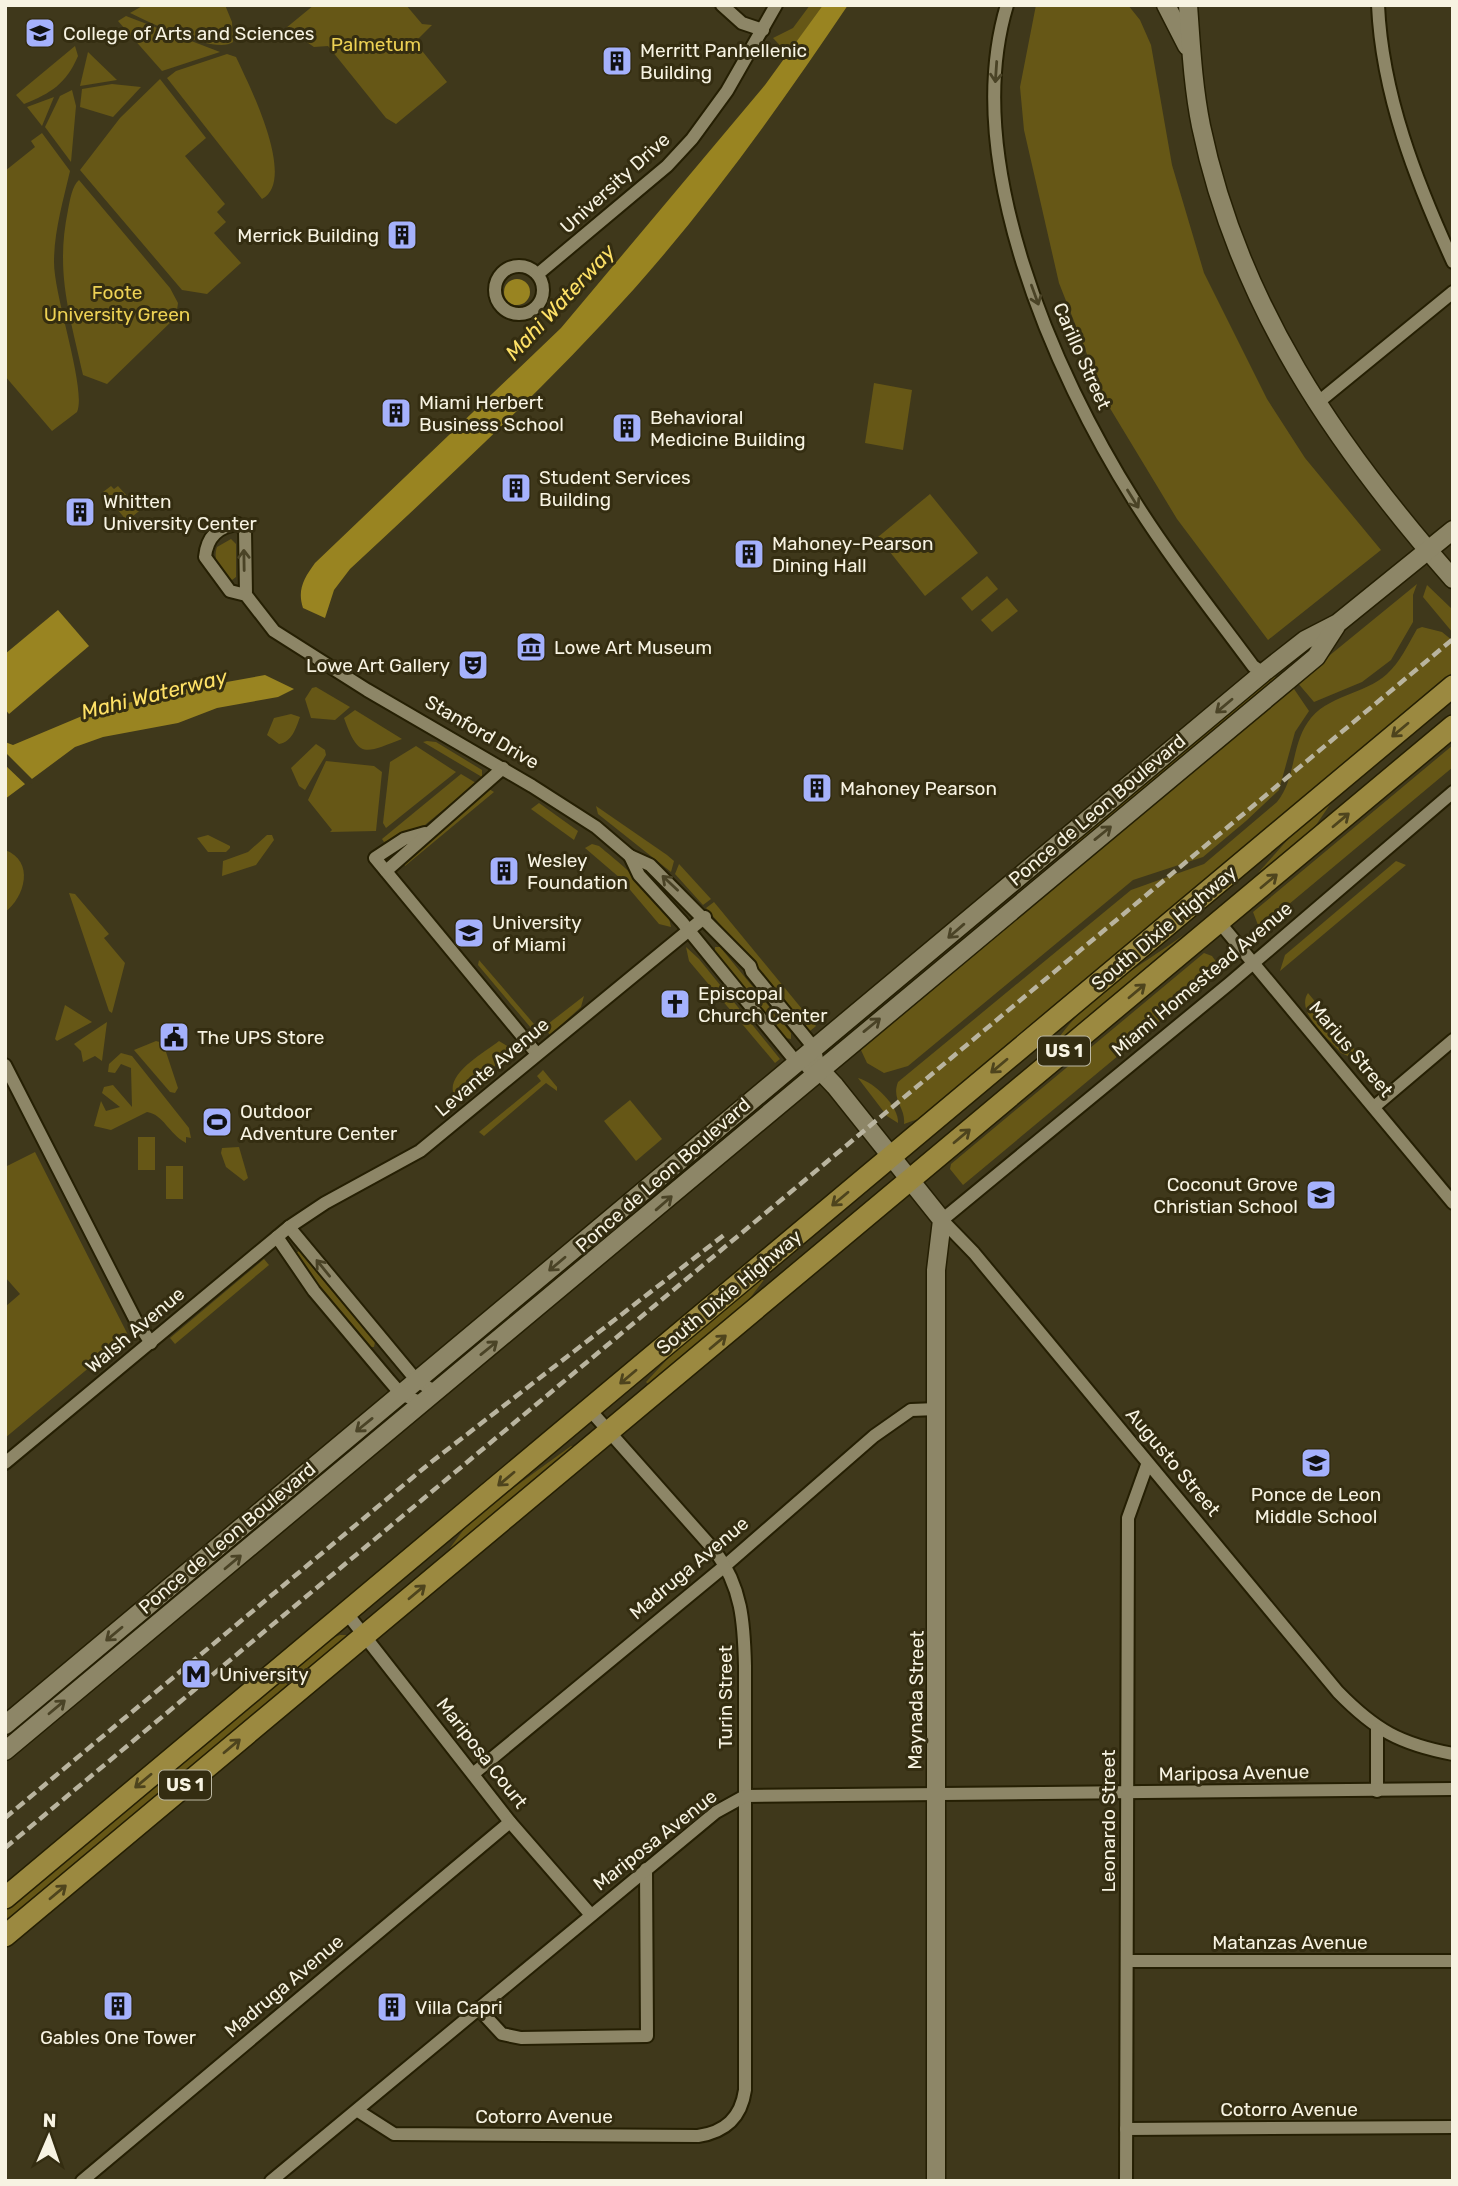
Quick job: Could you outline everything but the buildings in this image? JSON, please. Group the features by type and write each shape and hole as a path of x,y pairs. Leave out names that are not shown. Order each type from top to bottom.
{"highway":[{"name":"South Dixie Highway","path":"5,1898 1453,686"},
{"name":"South Dixie Highway","path":"5,1936 1453,726"},
{"path":"1165,927 1186,921 1219,922 1221,897 1239,866"}],"street":[{"path":"722,5 743,23 763,30"},
{"name":"University Drive","path":"538,274 667,166 727,91 776,5"},
{"name":"Carillo Street","path":"1007,5 996,73 997,145 1015,230 1046,328 1090,423 1135,503 1185,575 1254,666 1263,673"},
{"path":"1166,5 1191,55"},
{"path":"1188,5 1191,55 1201,125 1225,212 1273,329 1316,404 1365,475 1453,579"},
{"path":"1378,5 1385,62 1400,125 1425,201 1453,262"},
{"path":"1316,404 1453,292"},
{"name":"Stanford Drive","path":"246,595 230,591 205,557 211,537 227,525 238,524 245,530 246,595 265,622 289,642 503,768 596,827 630,856 650,865 705,917 725,942 733,946 815,1049 819,1069 892,1155"},
{"name":"Ponce de Leon Boulevard","path":"5,1725 1263,673 1305,640 1338,623 1453,530"},
{"name":"Ponce de Leon Boulevard","path":"5,1751 635,1228 819,1069 1064,864 1316,657 1338,623"},
{"path":"1263,673 1285,674 1303,668"},
{"path":"386,871 418,844 425,833 503,768"},
{"name":"Miami Homestead Avenue","path":"942,1220 1453,792"},
{"path":"425,833 404,839 375,858 537,1054"},
{"path":"1052,849 1064,864"},
{"name":"Stanford Drive","path":"630,856 639,875 688,929 797,1063"},
{"path":"978,911 991,926"},
{"name":"Levante Avenue","path":"289,1227 325,1203 409,1159 705,917"},
{"name":"Marius Street","path":"1219,922 1453,1203"},
{"path":"1374,1107 1453,1040"},
{"path":"797,1063 819,1069"},
{"path":"5,1065 140,1328 151,1343"},
{"name":"Augusto Street","path":"892,1155 942,1220 974,1253 1147,1465 1338,1692 1377,1729 1427,1748 1453,1754"},
{"name":"Maynada Street","path":"936,2181 936,1270 942,1220"},
{"path":"289,1227 429,1397"},
{"name":"Walsh Avenue","path":"5,1463 289,1227"},
{"path":"277,1237 314,1291 401,1394 429,1397"},
{"path":"369,1357 385,1343"},
{"name":"Turin Street","path":"589,1409 726,1565 738,1590 744,1628 745,2090 732,2122"},
{"name":"Madruga Avenue","path":"473,1774 726,1565 892,1423 911,1410 937,1409"},
{"name":"Leonardo Street","path":"1126,2181 1128,1518 1147,1465"},
{"name":"Mariposa Court","path":"345,1611 510,1822 591,1915"},
{"path":"1377,1729 1377,1791"},
{"name":"Mariposa Avenue","path":"271,2181 716,1812 745,1796 1127,1794 1453,1788"},
{"name":"Madruga Avenue","path":"82,2181 510,1822"},
{"path":"478,2008 502,2034 521,2038 647,2036 646,1869"},
{"name":"Matanzas Avenue","path":"1127,1961 1453,1961"},
{"name":"Cotorro Avenue","path":"358,2111 394,2134 698,2136 714,2133 732,2122"},
{"name":"Cotorro Avenue","path":"1126,2129 1453,2127"}],"green space":[{"path":"144,5 225,5 232,22 233,42 224,45 198,41 130,13"},
{"name":"Palmetum","path":"314,5 406,5 422,24 432,25 415,42 447,82 396,124 386,118 328,46 314,47 286,28"},
{"path":"810,5 823,5 788,54 773,38 793,28"},
{"path":"1036,5 1128,5 1140,20 1151,45 1172,165 1204,273 1267,399 1305,458 1381,550 1268,640 1177,519 1105,400 1059,283 1024,130 1020,87"},
{"path":"126,16 220,52 162,71 118,21"},
{"path":"75,46 78,56 63,81 42,96 24,104 16,95"},
{"path":"88,52 117,80 80,86"},
{"path":"227,54 236,57 259,108 273,153 275,172 272,189 262,199 167,78 176,71"},
{"path":"160,79 206,138 185,156 225,204 217,212 226,222 214,233 241,263 207,294 182,290 80,170 120,118"},
{"path":"112,84 141,87 113,117 80,107 82,89"},
{"path":"72,90 76,106 71,162 45,127 60,96"},
{"path":"54,97 42,126 27,107"},
{"name":"Foote University Green","path":"42,133 70,171 57,228 54,262 79,401 77,412 52,431 5,376 5,171 35,147 31,141"},
{"name":"Foote University Green","path":"79,180 170,288 178,303 176,317 107,384 83,375 66,294 64,233 72,194"},
{"path":"874,383 912,390 903,450 865,443"},
{"path":"111,486 114,489 118,486 127,496 132,492 144,507 127,521 103,492"},
{"path":"930,494 978,553 925,596 878,537"},
{"path":"231,539 236,544 236,577 232,580 221,570 216,557 217,547"},
{"path":"987,576 998,589 972,611 961,598"},
{"path":"1417,584 1413,595 1413,622 1391,660 1362,682 1314,702 1297,682"},
{"path":"1427,585 1453,610 1453,633 1423,597"},
{"path":"1007,598 1018,611 992,632 981,620"},
{"path":"1422,627 1442,632 1453,641 1453,672 918,1119 904,1124 896,1094 898,1082 1131,890 1204,864 1277,802 1287,783 1299,741 1308,722 1325,706 1367,687 1387,674 1400,659 1417,629"},
{"path":"1272,676 1278,677 1080,842 1074,843"},
{"path":"1292,686 1309,711 1295,732 1279,790 1246,821 1203,857 1133,880 908,1066 884,1073 867,1063 860,1048"},
{"path":"316,687 350,707 335,720 311,718 305,699 312,688"},
{"path":"355,710 402,739 371,750 359,747 344,718"},
{"path":"291,714 300,717 297,726 290,737 279,744 267,735 274,718"},
{"path":"423,742 436,742 482,770 482,777"},
{"path":"316,744 325,750 326,755 305,790 299,786 291,768"},
{"path":"1453,745 1453,767 1276,915 1275,920 1278,923 1268,928 1258,925 1253,912"},
{"path":"416,746 456,772 386,828 383,823 390,762"},
{"path":"326,761 374,766 382,772 376,831 330,832 332,830 308,800"},
{"path":"461,774 476,783 420,829 384,842 382,839"},
{"path":"489,789 494,792 405,866 404,862"},
{"path":"1333,800 1312,831 1258,873 1299,827"},
{"path":"539,803 578,831 574,840 531,809"},
{"path":"596,806 674,861 671,872 598,814"},
{"path":"208,835 230,848 226,852 208,852 197,838"},
{"path":"267,835 272,835 274,840 256,865 222,876 223,861 248,852"},
{"path":"592,844 599,846 653,895 662,906 671,927 659,924 620,878 585,848"},
{"path":"5,850 20,862 24,880 18,898 5,912"},
{"path":"1396,861 1406,865 1280,971 1285,955"},
{"path":"679,864 711,899 703,905 675,874"},
{"path":"69,893 75,894 109,934 104,938 125,963 112,1013 109,1011"},
{"path":"714,902 816,1026 810,1031 706,908"},
{"path":"1185,934 1057,1043 1056,1042 1098,996"},
{"path":"686,947 699,959 780,1059 775,1063 689,961"},
{"path":"715,947 720,947 791,1033 791,1039 785,1038 715,953"},
{"path":"1204,953 1212,956 1217,963 1214,976 963,1185 950,1169 951,1164"},
{"path":"479,960 534,1024 534,1029 529,1033 531,1028 478,965"},
{"path":"1308,993 1357,1052 1348,1056 1341,1053 1315,1025 1306,1008"},
{"path":"584,996 581,1007 550,1035 544,1027"},
{"path":"65,1005 92,1022 57,1041 55,1039"},
{"path":"107,1022 102,1061 95,1056 83,1062 81,1051 74,1044"},
{"path":"156,1041 163,1043 178,1088 175,1093 170,1092 134,1050"},
{"path":"499,1041 512,1049 510,1055 454,1096 455,1080 460,1072"},
{"path":"121,1053 132,1056 189,1128 191,1138 186,1137 186,1143 158,1117 147,1112 111,1130 94,1126 101,1101 106,1111 120,1107 102,1093 104,1087 113,1085 132,1107 131,1068 121,1064 115,1073 108,1072 109,1064"},
{"path":"543,1070 557,1087 557,1091 546,1083 484,1136 479,1132 541,1081 537,1076"},
{"path":"858,1078 871,1084 890,1102 898,1123 887,1116"},
{"path":"630,1100 662,1139 636,1161 604,1121"},
{"path":"138,1137 155,1137 155,1170 138,1170"},
{"path":"239,1147 248,1178 244,1181 226,1167 221,1153 222,1148"},
{"path":"35,1152 128,1335 5,1438 5,1307 20,1294 5,1277 5,1167"},
{"path":"166,1166 183,1166 183,1199 166,1199"},
{"path":"614,1227 618,1229 495,1332 494,1329 510,1314"},
{"path":"299,1251 375,1342 374,1347 369,1347 326,1299 295,1254"},
{"path":"264,1259 269,1265 175,1344 170,1338"},
{"path":"763,1274 766,1277 747,1302 649,1385 646,1382 688,1337"},
{"path":"351,1446 347,1454 243,1542 240,1538"},
{"path":"571,1446 574,1447 452,1550 450,1548 473,1517"},
{"path":"230,1546 233,1549 5,1740 5,1733"},
{"path":"346,1635 346,1638 5,1922 5,1908 327,1640"}],"shaded area":[{"name":"Mahi Waterway","path":"823,5 848,5 746,150 634,289 531,397 350,569 334,590 325,618 303,608 303,584 315,563 561,328 765,85"},
{"path":"517,279 526,283 530,292 526,301 517,305 508,301 504,292 508,283"},
{"path":"58,610 89,646 9,714 5,709 5,654"},
{"name":"Mahi Waterway","path":"265,675 294,689 278,697 217,708 178,723 103,737 75,747 5,799 5,742 13,745 94,711 182,690"}],"pier":[{"path":"5,752 34,781 27,786 5,765"}],"railway":[{"path":"5,1848 1453,639"},
{"path":"5,1818 430,1463 724,1235"}],"place":[{"name":"College of Arts and Sciences","path":"40,33"},
{"name":"Merritt Panhellenic Building","path":"617,61"},
{"name":"Merrick Building","path":"402,235"},
{"name":"Miami Herbert Business School","path":"396,413"},
{"name":"Behavioral Medicine Building","path":"627,428"},
{"name":"Student Services Building","path":"516,488"},
{"name":"Whitten University Center","path":"80,512"},
{"name":"Mahoney-Pearson Dining Hall","path":"749,554"},
{"name":"Lowe Art Museum","path":"531,647"},
{"name":"Lowe Art Gallery","path":"473,665"},
{"name":"Mahoney Pearson","path":"817,788"},
{"name":"Wesley Foundation","path":"504,871"},
{"name":"University of Miami","path":"469,933"},
{"name":"Episcopal Church Center","path":"675,1004"},
{"name":"The UPS Store","path":"174,1037"},
{"name":"Outdoor Adventure Center","path":"217,1122"},
{"name":"Coconut Grove Christian School","path":"1321,1195"},
{"name":"Ponce de Leon Middle School","path":"1316,1463"},
{"name":"University","path":"196,1674"},
{"name":"Gables One Tower","path":"118,2006"},
{"name":"Villa Capri","path":"392,2007"}]}
